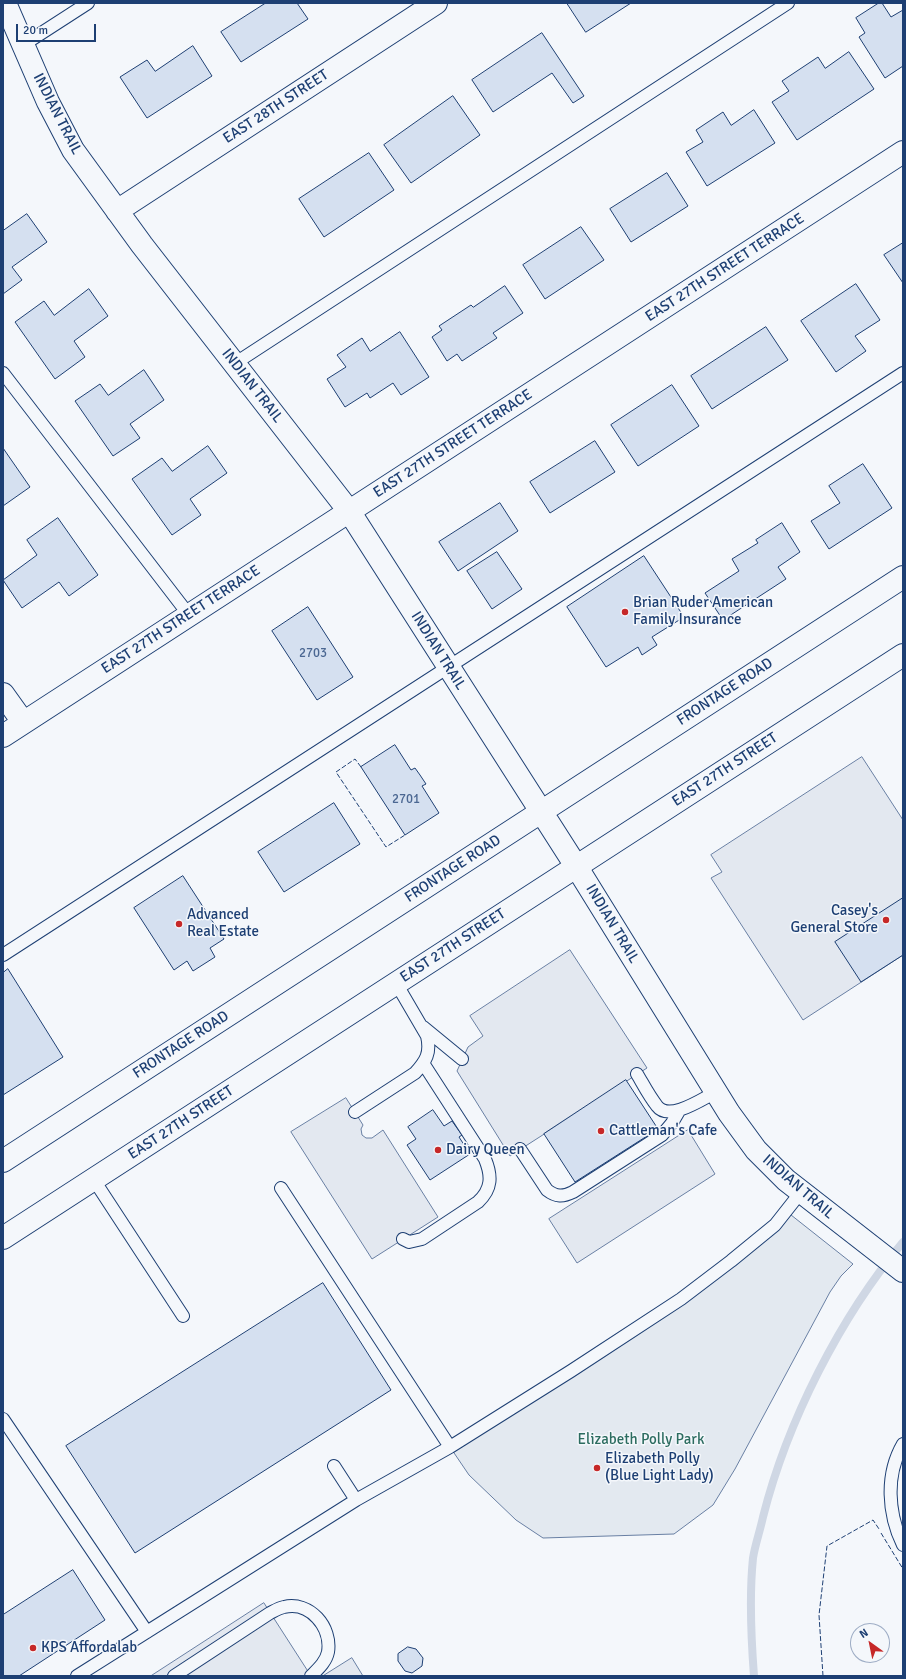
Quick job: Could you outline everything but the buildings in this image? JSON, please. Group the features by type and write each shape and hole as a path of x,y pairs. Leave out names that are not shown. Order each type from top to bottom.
{"street":[{"name":"INDIAN TRAIL","path":"5,3 59,126 73,150 117,211 349,511 576,866 728,1113 756,1150 786,1180 903,1271"},
{"name":"EAST 28TH STREET","path":"117,211 436,3"},
{"name":"EAST 27TH STREET TERRACE","path":"3,736 903,152"},
{"name":"FRONTAGE ROAD","path":"3,1161 903,577"},
{"name":"EAST 27TH STREET","path":"3,1238 903,655"},
{"path":"3,694 23,722"}],"lane":[{"path":"23,45 88,3"},
{"path":"234,364 788,3"},
{"path":"3,373 189,615"},
{"path":"3,956 903,373"},
{"path":"355,1112 415,1073 427,1056 429,1046 427,1036 396,983"},
{"path":"421,1026 462,1059"},
{"path":"403,1239 409,1242 422,1239 478,1202 483,1197 489,1186 489,1172 485,1159 423,1063"},
{"path":"637,1074 657,1107 667,1112 680,1111 716,1092"},
{"path":"520,1149 547,1190 553,1194 566,1196 662,1135 680,1111"},
{"path":"94,1180 183,1316"},
{"path":"281,1188 450,1447"},
{"path":"77,1676 356,1500 450,1447 571,1371 681,1299 731,1261 775,1224 801,1192"},
{"path":"3,1419 147,1632"},
{"path":"903,1444 895,1464 890,1499 892,1515 903,1545"},
{"path":"334,1466 356,1500"},
{"path":"174,1676 270,1613 284,1607 299,1606 312,1612 323,1624 329,1638 328,1652 322,1665 311,1676"}],"green space":[{"name":"Elizabeth Polly Park","path":"786,1211 853,1264 841,1276 830,1292 735,1469 713,1505 674,1534 543,1538 516,1520 469,1475 450,1447 681,1299"}],"shaded area":[{"path":"862,757 903,820 903,955 803,1020 711,878 722,872 711,855"},
{"path":"570,950 647,1068 510,1156 457,1071 468,1047 483,1036 470,1016"},
{"path":"346,1098 363,1125 361,1129 362,1135 366,1138 372,1138 383,1130 438,1217 372,1259 291,1132"},
{"path":"688,1130 715,1174 577,1263 549,1219"},
{"path":"264,1603 311,1676 151,1676"},
{"path":"352,1658 363,1676 323,1676"}],"waterway":[{"path":"754,1676 751,1617 753,1558 773,1481 801,1408 837,1337 880,1271 903,1242"}],"fence":[{"path":"361,767 355,759 336,772 386,847 405,835"},
{"path":"823,1676 819,1615 827,1546 873,1520 879,1529"},
{"path":"881,1533 903,1569"}],"place":[{"name":"Brian Ruder American Family Insurance","path":"625,612"},
{"name":"Casey's General Store","path":"886,920"},
{"name":"Advanced Real Estate","path":"179,924"},
{"name":"Cattleman's Cafe","path":"601,1131"},
{"name":"Dairy Queen","path":"438,1150"},
{"name":"Elizabeth Polly (Blue Light Lady)","path":"597,1468"},
{"name":"KPS Affordalab","path":"33,1648"}]}
